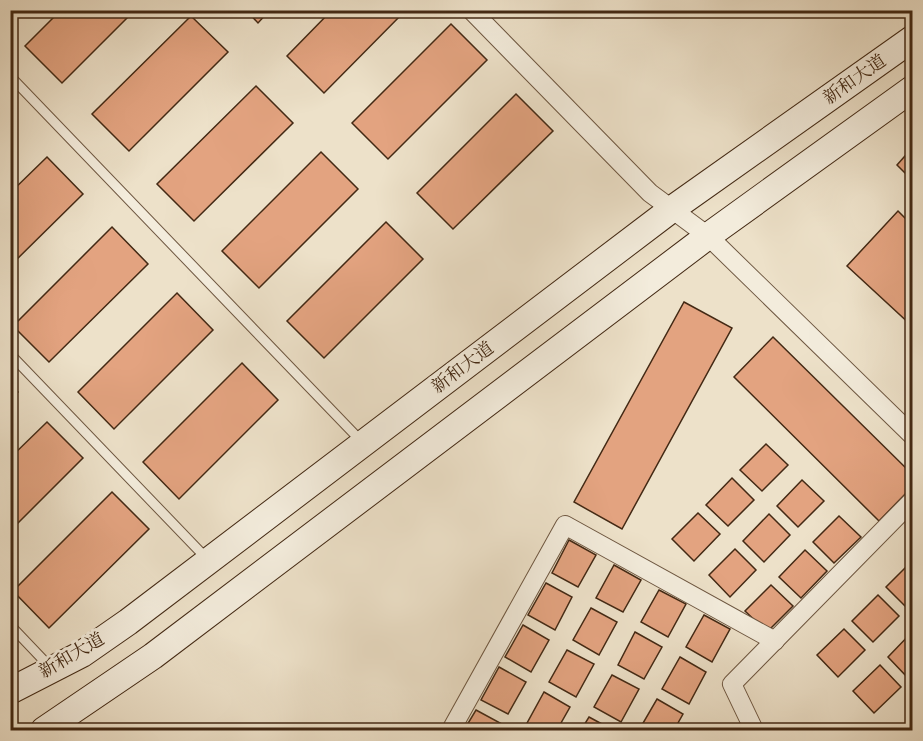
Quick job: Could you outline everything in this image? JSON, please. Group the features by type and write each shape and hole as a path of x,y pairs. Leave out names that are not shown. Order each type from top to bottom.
{"main road":[{"name":"新和大道","path":"10,691 82,654 110,634 672,209 912,39"},
{"path":"44,730 153,656 708,236 912,89"},
{"path":"77,730 84,715 105,689"}],"street":[{"path":"471,10 650,193 708,236 912,435"},
{"path":"754,730 732,684 912,501"},
{"path":"451,730 565,525 775,641"}],"lane":[{"path":"10,76 363,444"},
{"path":"10,354 208,560"},
{"path":"10,625 52,669"}],"building":[{"path":"61,10 135,10 62,83 25,46"},
{"path":"246,10 270,10 258,23"},
{"path":"332,10 406,10 324,93 287,56"},
{"path":"191,16 228,52 129,151 92,114"},
{"path":"451,24 487,60 388,159 352,123"},
{"path":"256,86 293,123 194,221 157,184"},
{"path":"516,94 553,131 453,229 417,193"},
{"path":"912,148 912,180 897,165"},
{"path":"321,152 358,189 259,288 222,251"},
{"path":"47,157 83,194 10,266 10,193"},
{"path":"898,211 912,225 912,326 847,266"},
{"path":"386,222 423,259 324,358 287,321"},
{"path":"112,227 148,264 49,362 13,326"},
{"path":"177,293 213,330 114,429 78,392"},
{"path":"684,302 732,328 622,529 574,502"},
{"path":"773,337 912,474 912,487 879,521 734,377"},
{"path":"242,363 278,400 179,499 143,462"},
{"path":"10,384 18,392 10,400"},
{"path":"47,422 83,458 10,531 10,458"},
{"path":"766,444 788,465 762,491 740,470"},
{"path":"732,478 754,500 728,526 706,505"},
{"path":"802,480 824,501 798,527 777,506"},
{"path":"112,492 149,529 49,628 13,591"},
{"path":"698,513 720,534 694,561 672,539"},
{"path":"769,514 790,535 764,562 743,541"},
{"path":"839,516 861,537 834,563 813,542"},
{"path":"569,540 596,555 578,587 552,573"},
{"path":"735,549 756,570 730,597 709,575"},
{"path":"805,550 827,571 801,598 779,577"},
{"path":"912,561 912,603 907,608 886,587"},
{"path":"614,565 641,580 623,612 596,598"},
{"path":"546,583 572,597 555,630 528,615"},
{"path":"771,585 793,606 767,632 745,611"},
{"path":"659,590 686,604 668,637 641,622"},
{"path":"878,595 899,616 873,642 852,621"},
{"path":"591,608 617,622 599,655 573,640"},
{"path":"704,615 730,629 712,662 686,647"},
{"path":"523,625 549,640 531,672 505,657"},
{"path":"844,629 865,650 838,677 817,655"},
{"path":"635,632 662,647 644,679 618,665"},
{"path":"912,632 912,675 909,679 888,657"},
{"path":"567,650 594,664 576,697 549,682"},
{"path":"680,657 706,672 689,704 662,689"},
{"path":"880,665 901,687 874,713 853,691"},
{"path":"499,667 526,682 508,714 481,700"},
{"path":"612,675 639,689 621,722 594,707"},
{"path":"544,692 570,707 557,730 537,730 526,725"},
{"path":"657,699 683,714 674,730 639,730"},
{"path":"476,710 502,724 499,730 464,730"},
{"path":"589,717 613,730 581,730"}]}
